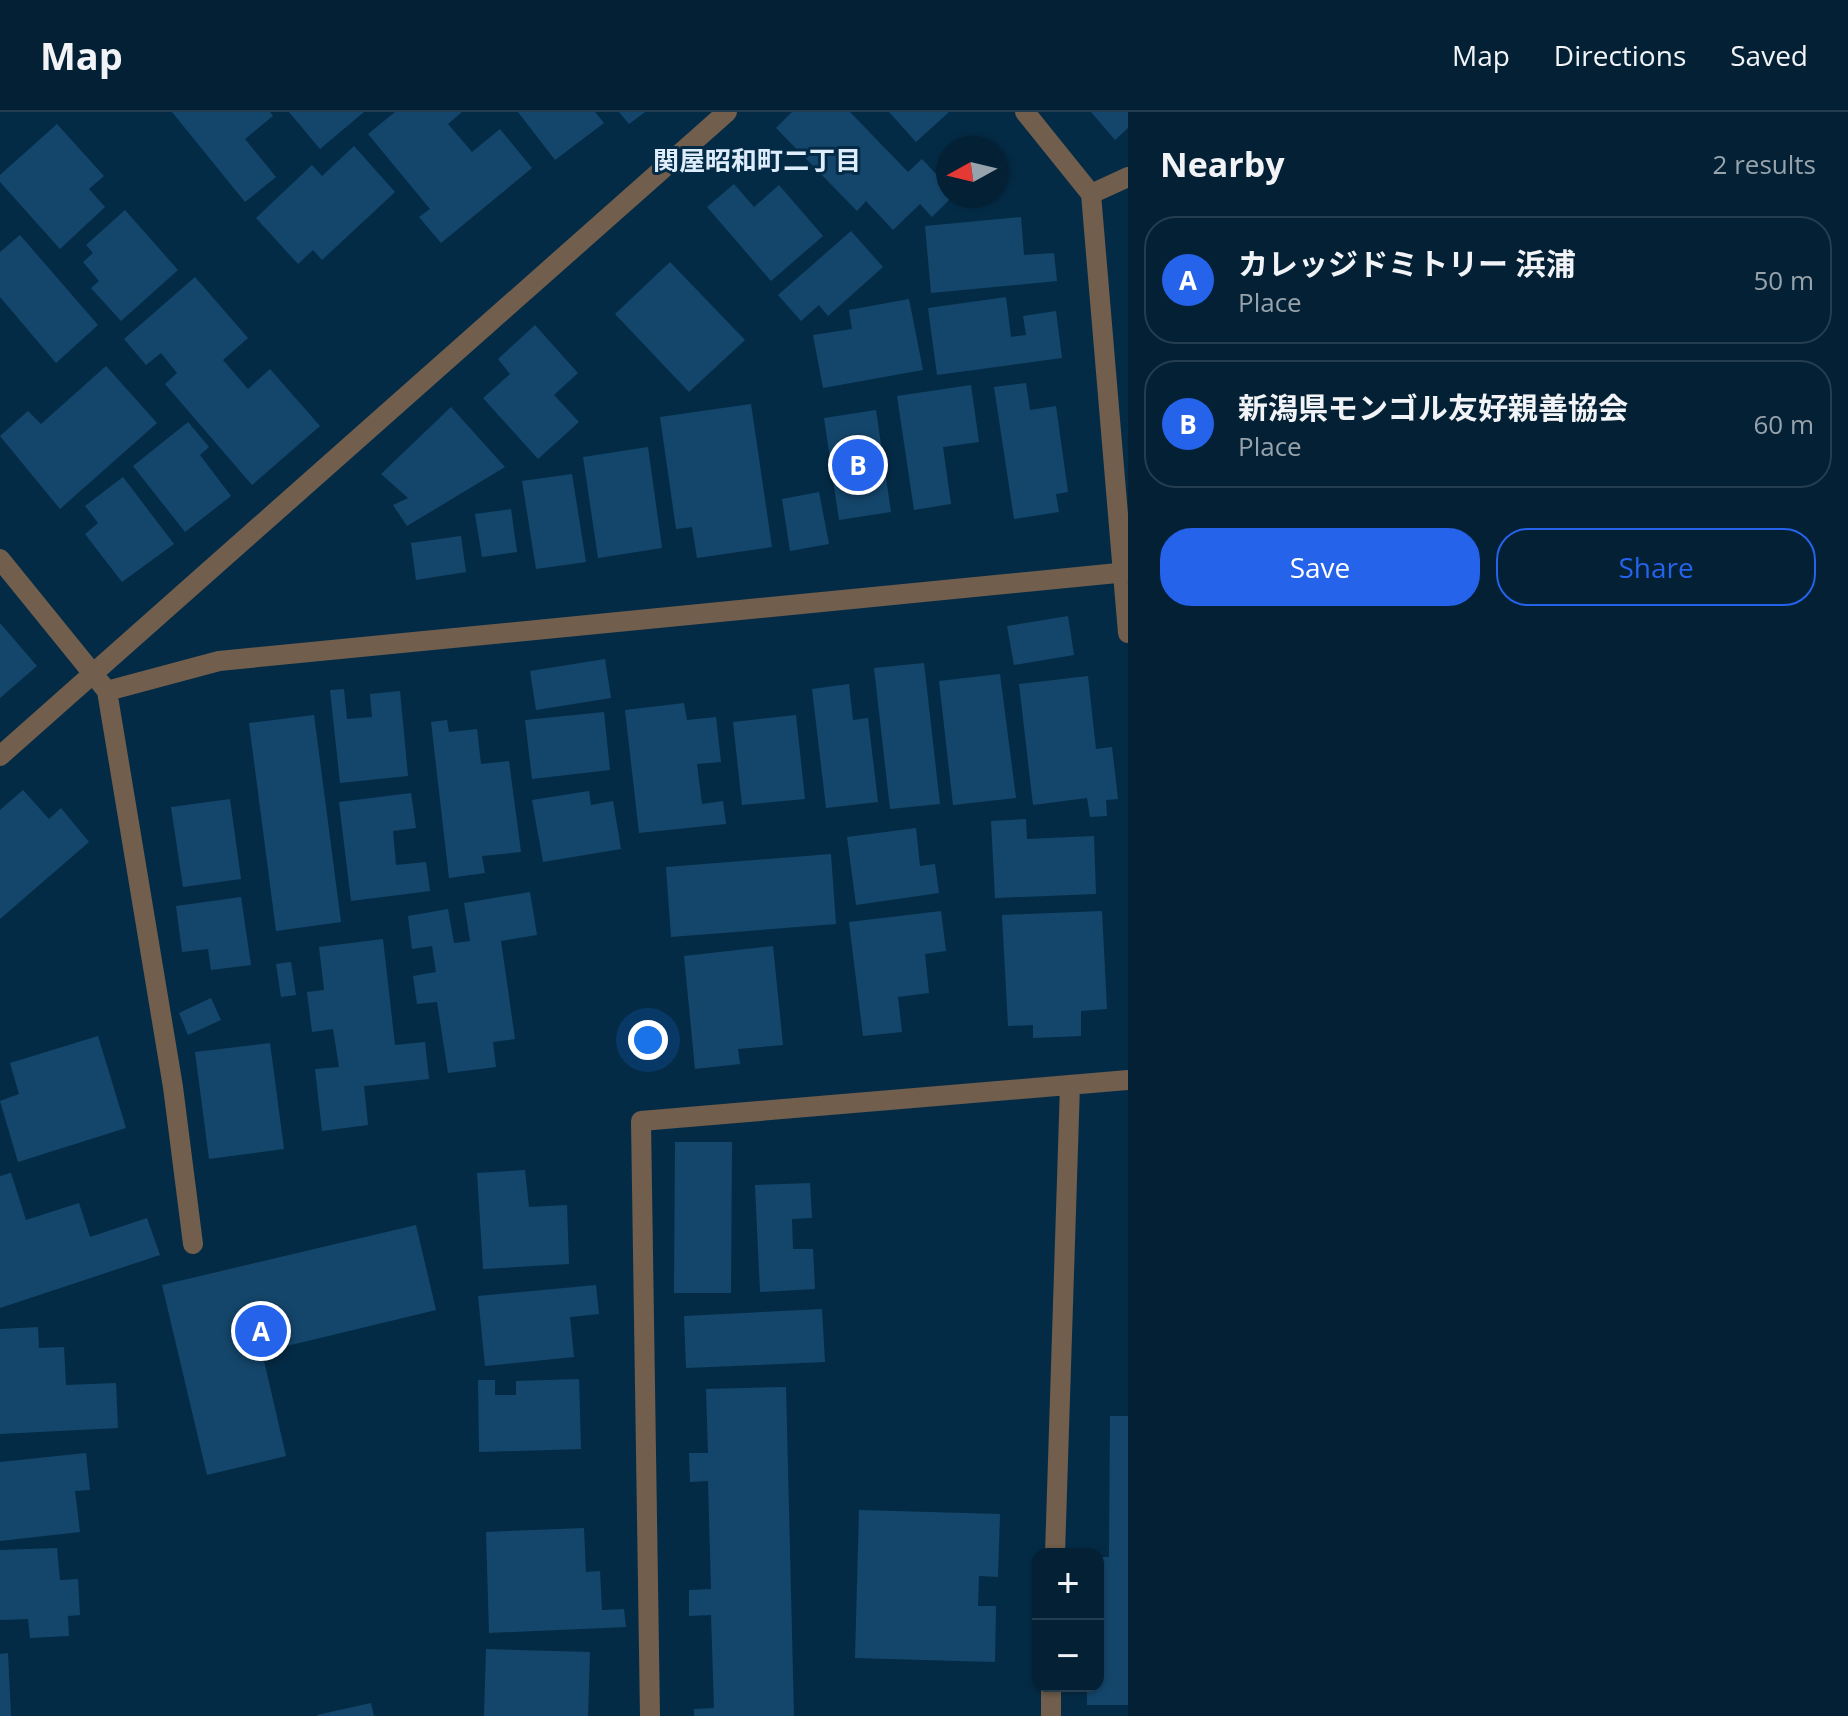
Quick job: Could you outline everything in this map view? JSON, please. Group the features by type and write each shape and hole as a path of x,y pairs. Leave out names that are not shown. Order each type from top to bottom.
{"street":[{"path":"0,756 101,683 727,112"},
{"path":"1025,112 1091,194 1126,572 1128,633"},
{"path":"1091,194 1128,177"},
{"path":"0,559 101,683 173,1087 193,1244"},
{"path":"101,683 219,661 1126,572"},
{"path":"650,1716 641,1121 1128,1080"},
{"path":"1055,1548 1070,1085"},
{"path":"1051,1692 1051,1716"}],"building":[{"path":"172,112 270,112 273,116 245,139 276,177 245,202"},
{"path":"289,112 364,112 320,149"},
{"path":"395,112 462,112 448,124 472,152 500,129 532,168 441,243 419,217 430,209 368,134"},
{"path":"518,112 595,112 604,123 555,160"},
{"path":"619,112 645,112 629,124"},
{"path":"792,112 850,112 908,172 922,159 936,174 936,208 941,208 932,217 920,204 893,230 866,201 857,211 776,128"},
{"path":"889,112 949,112 916,142"},
{"path":"1091,112 1128,112 1128,128 1115,140"},
{"path":"57,124 104,176 89,189 105,207 60,249 0,182 0,175"},
{"path":"354,146 395,192 322,260 313,250 298,264 256,218 312,165 322,176"},
{"path":"734,184 754,207 779,185 823,236 771,281 707,207"},
{"path":"125,210 178,270 121,321 91,288 99,281 83,262 93,253 86,245"},
{"path":"1021,217 1024,255 1054,253 1057,281 931,293 925,226"},
{"path":"851,231 883,267 828,316 819,305 801,321 778,295"},
{"path":"20,235 98,325 56,363 0,297 0,252"},
{"path":"670,262 745,340 689,392 615,314"},
{"path":"195,277 248,338 223,360 248,389 270,369 320,426 252,485 165,384 177,373 161,353 146,365 124,339"},
{"path":"1006,297 1011,337 1026,335 1023,316 1056,311 1062,358 937,375 928,308"},
{"path":"909,299 923,370 823,388 813,335 852,329 849,310"},
{"path":"535,325 578,373 554,395 579,422 538,459 483,398 510,374 498,359"},
{"path":"106,366 157,423 60,509 0,436 28,411 41,424"},
{"path":"1026,383 1030,410 1056,406 1068,492 1056,494 1059,512 1014,519 994,387"},
{"path":"971,385 979,442 943,447 951,504 914,510 897,396"},
{"path":"751,404 772,547 697,558 692,527 676,529 660,417"},
{"path":"451,407 505,467 407,526 393,505 408,498 381,474"},
{"path":"876,410 891,512 839,520 824,418"},
{"path":"188,422 209,447 200,455 231,496 185,532 133,466"},
{"path":"648,447 662,548 598,558 583,457"},
{"path":"572,474 586,562 536,569 522,481"},
{"path":"123,477 174,544 122,582 85,534 98,523 85,506"},
{"path":"819,492 829,544 790,551 782,499"},
{"path":"511,509 517,552 482,557 475,514"},
{"path":"461,536 466,572 416,580 411,543"},
{"path":"1068,616 1074,655 1014,665 1007,626"},
{"path":"0,623 37,666 0,698"},
{"path":"605,659 611,698 536,710 530,671"},
{"path":"924,663 940,804 890,809 874,668"},
{"path":"1000,674 1016,798 953,805 939,681"},
{"path":"1088,676 1096,749 1112,747 1118,799 1106,800 1107,816 1090,817 1087,798 1033,805 1019,684"},
{"path":"849,684 853,720 868,718 878,802 826,808 812,689"},
{"path":"344,689 347,719 372,717 370,694 400,691 408,776 340,783 330,690"},
{"path":"684,703 687,720 716,717 721,762 697,764 702,804 723,801 726,824 639,833 625,710"},
{"path":"604,712 610,770 532,779 525,720"},
{"path":"314,715 341,922 276,931 249,723"},
{"path":"796,715 805,799 742,805 733,722"},
{"path":"447,720 449,732 477,729 481,764 509,761 521,852 482,856 485,873 449,878 431,722"},
{"path":"23,790 49,819 61,808 89,842 0,919 0,810"},
{"path":"589,791 591,805 613,801 621,849 543,862 532,800"},
{"path":"411,793 416,828 393,831 396,865 426,862 430,891 351,901 339,802"},
{"path":"230,799 241,879 183,887 171,807"},
{"path":"1026,819 1027,839 1094,836 1096,894 995,898 991,821"},
{"path":"916,828 920,866 935,864 939,893 856,905 847,837"},
{"path":"831,854 836,924 671,937 666,867"},
{"path":"530,892 537,935 501,941 515,1039 493,1042 496,1067 448,1073 437,1002 417,1004 413,976 436,972 432,946 412,949 408,916 448,909 454,943 470,941 464,903"},
{"path":"241,897 251,965 211,970 208,949 182,952 176,906"},
{"path":"941,911 946,951 925,954 929,993 898,997 902,1032 863,1036 849,922"},
{"path":"1102,911 1107,1009 1081,1011 1081,1036 1033,1038 1033,1025 1008,1026 1002,915"},
{"path":"383,939 395,1045 425,1042 429,1079 364,1086 368,1125 322,1131 315,1069 339,1067 333,1029 312,1032 307,992 324,990 319,947"},
{"path":"773,946 783,1045 738,1049 740,1064 695,1069 684,956"},
{"path":"291,962 296,995 281,997 276,964"},
{"path":"211,998 221,1020 188,1035 179,1013"},
{"path":"98,1036 126,1128 18,1162 0,1101 19,1094 10,1063"},
{"path":"270,1043 284,1149 209,1159 195,1052"},
{"path":"675,1142 732,1142 731,1293 674,1293"},
{"path":"525,1170 529,1207 567,1205 569,1264 483,1269 477,1173"},
{"path":"11,1173 26,1220 79,1203 90,1237 147,1218 160,1255 0,1308 0,1176"},
{"path":"810,1183 812,1218 792,1219 793,1249 813,1249 815,1289 760,1292 755,1185"},
{"path":"416,1225 436,1310 262,1352 286,1456 207,1475 162,1285"},
{"path":"596,1285 599,1314 570,1317 574,1357 485,1366 478,1296"},
{"path":"822,1309 825,1362 686,1368 684,1316"},
{"path":"38,1327 39,1348 64,1347 66,1385 116,1383 118,1428 0,1434 0,1329"},
{"path":"579,1379 581,1449 479,1452 478,1380 495,1380 495,1395 516,1395 516,1381"},
{"path":"786,1387 794,1716 694,1716 694,1709 714,1708 711,1615 689,1616 689,1590 711,1589 708,1481 690,1482 689,1453 708,1453 706,1389"},
{"path":"1110,1416 1128,1416 1128,1705 1087,1705 1087,1692 1104,1692 1104,1557 1109,1557"},
{"path":"86,1453 90,1490 75,1491 80,1532 0,1541 0,1462"},
{"path":"859,1510 1000,1514 998,1577 979,1576 978,1606 996,1606 995,1662 855,1658"},
{"path":"584,1528 586,1572 600,1571 602,1610 624,1609 626,1627 489,1633 486,1532"},
{"path":"57,1548 60,1580 78,1579 80,1615 68,1616 69,1636 30,1638 28,1619 0,1620 0,1550"},
{"path":"486,1649 590,1652 588,1716 484,1716"},
{"path":"8,1653 11,1716 0,1716 0,1654"},
{"path":"371,1703 374,1716 317,1716 317,1715"}],"place":[{"name":"新潟県モンゴル友好親善協会","path":"858,465"},
{"name":"カレッジドミトリー 浜浦","path":"261,1331"}],"district":[{"name":"関屋昭和町二丁目","path":"757,160"}]}
